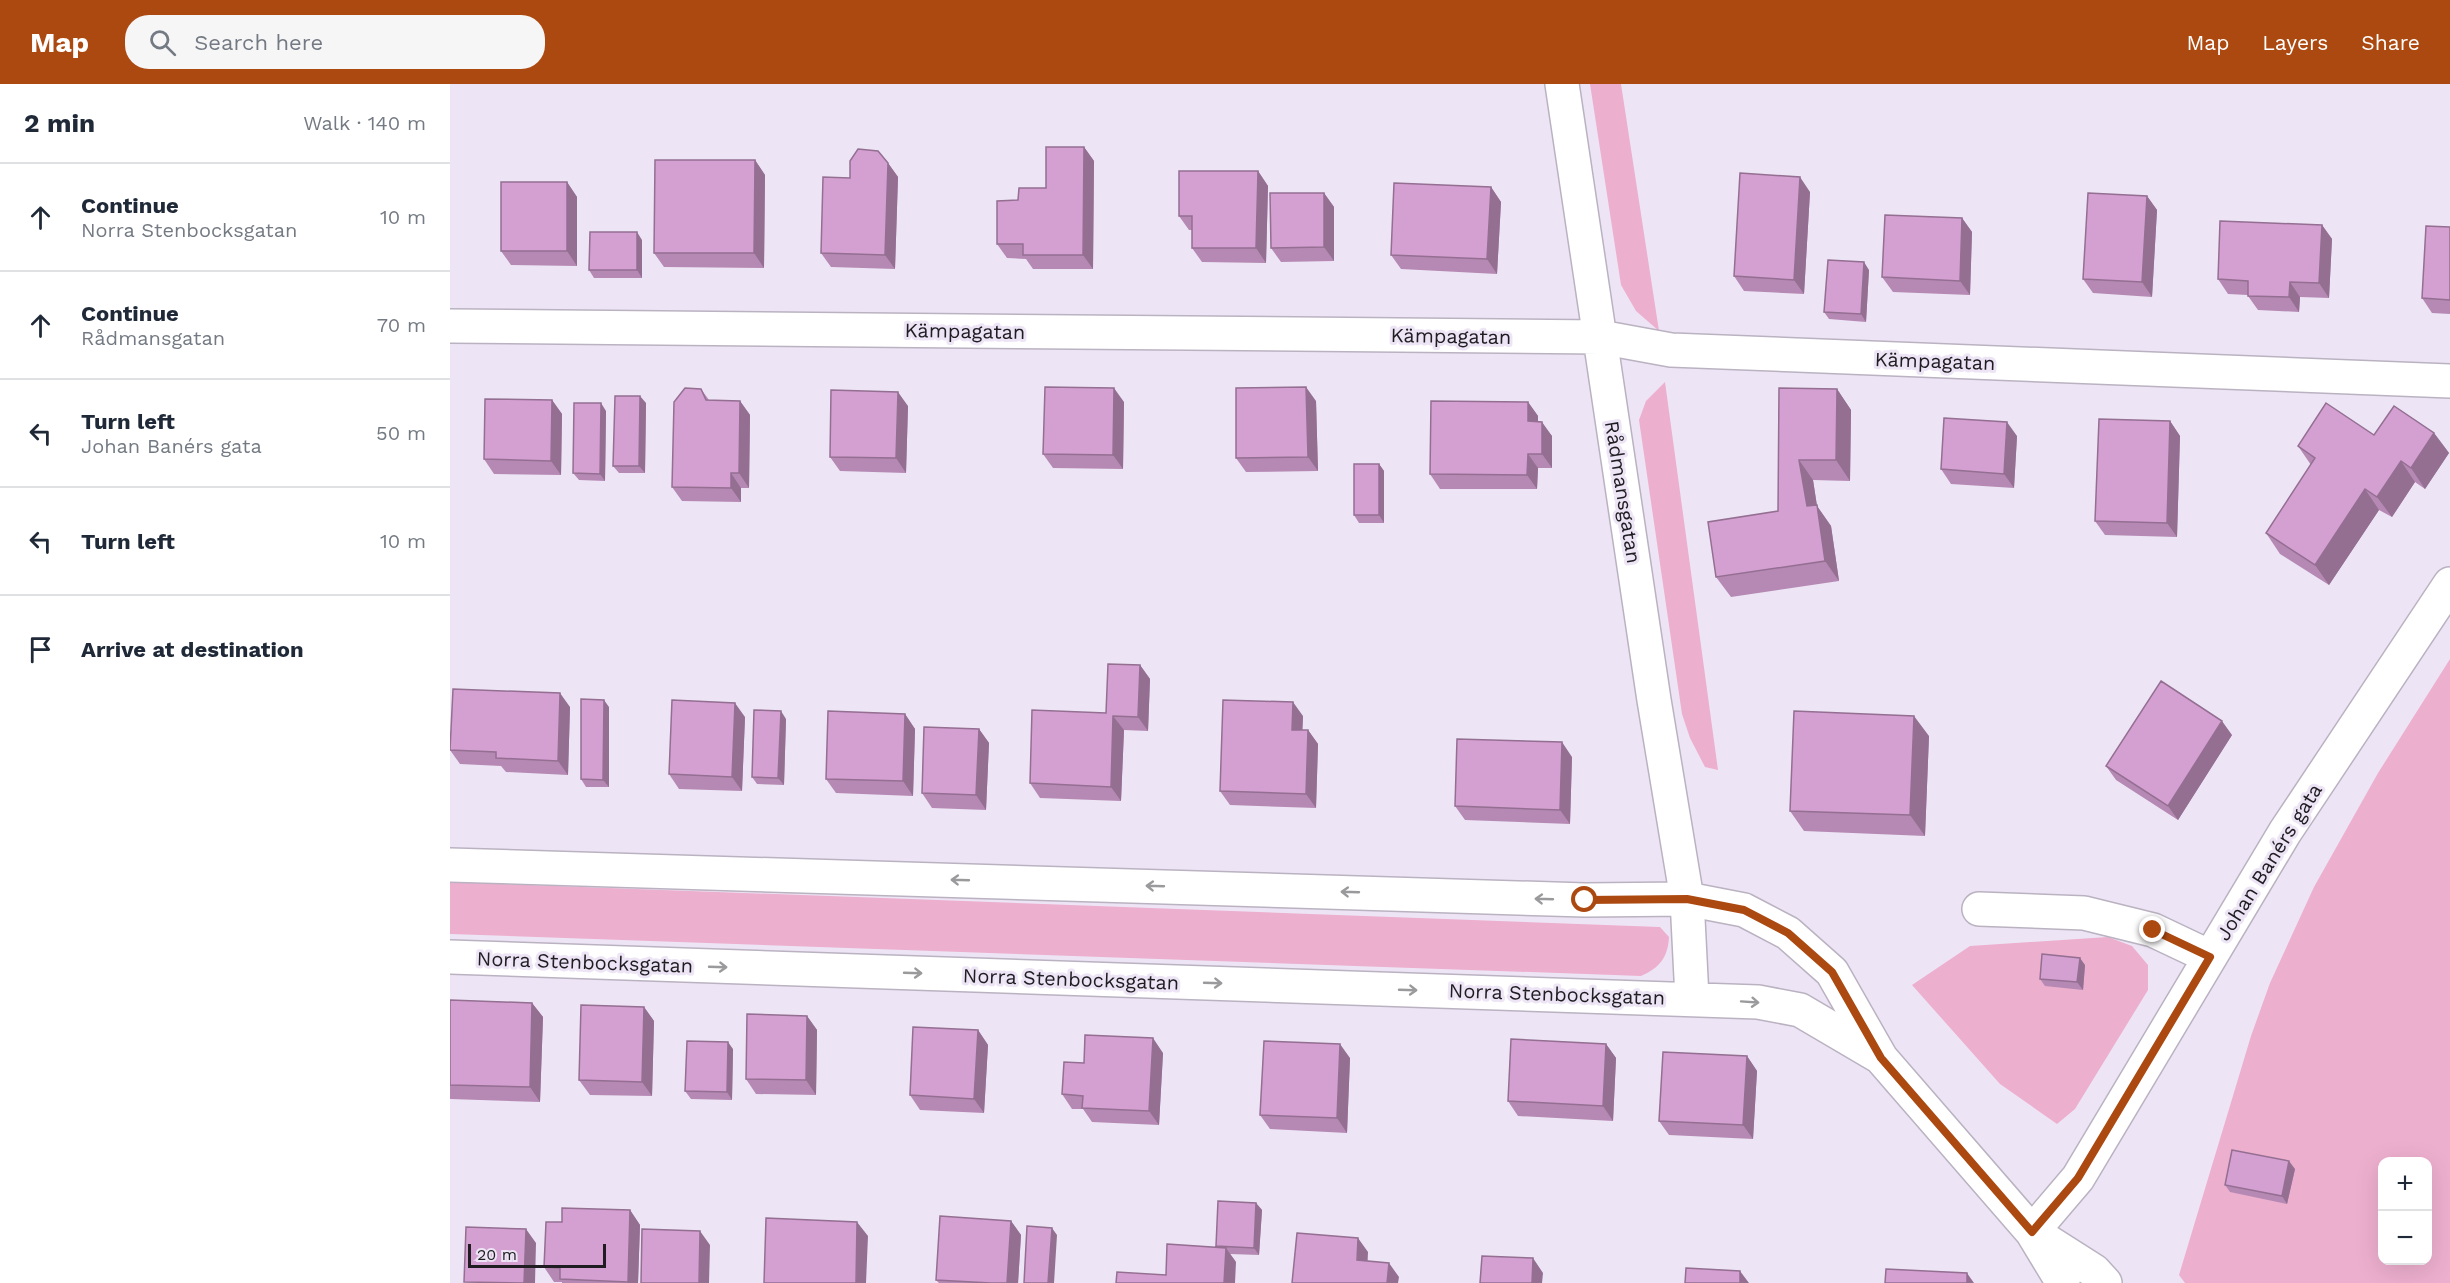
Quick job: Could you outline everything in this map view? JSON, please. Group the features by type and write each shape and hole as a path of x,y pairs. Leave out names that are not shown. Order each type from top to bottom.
{"street":[{"name":"Rådmansgatan","path":"1562,84 1687,899 1692,998"},
{"name":"Kämpagatan","path":"450,326 1600,337 1671,351 2450,381"},
{"name":"Johan Banérs gata","path":"2032,1232 2078,1178 2285,832 2450,584"},
{"path":"450,865 1574,900 1687,899 1744,910 1788,933 1832,972 1881,1058 2032,1232 2063,1283"},
{"path":"1979,909 2084,913 2153,930 2210,957"},
{"name":"Norra Stenbocksgatan","path":"450,957 1692,998"},
{"path":"1692,998 1758,1002 1800,1010 1881,1058"},
{"path":"2032,1232 2094,1271 2105,1283"}],"shaded area":[{"path":"1590,84 1621,84 1659,331 1636,311 1621,285"},
{"path":"1665,382 1718,770 1705,767 1690,738 1682,714 1639,420 1646,401"},
{"path":"2450,659 2450,1283 2185,1283 2179,1275 2251,1036 2270,983 2314,887 2378,773"},
{"path":"450,882 1660,927 1669,937 1667,951 1658,966 1641,976 450,934"},
{"path":"2108,937 2132,946 2148,965 2148,990 2075,1109 2057,1124 2000,1084 1912,985 1970,946"}],"building":[{"path":"1046,147 1084,147 1083,255 1023,255 1023,244 997,244 997,201 1018,200 1019,188 1046,188"},
{"path":"858,149 878,151 888,163 885,255 821,253 823,177 850,178 850,161"},
{"path":"655,160 755,160 754,253 654,253"},
{"path":"1179,171 1258,171 1256,248 1192,248 1192,216 1179,216"},
{"path":"1740,173 1800,177 1794,280 1734,276"},
{"path":"501,182 567,182 567,251 501,251"},
{"path":"1394,183 1491,187 1487,259 1391,255"},
{"path":"1270,193 1324,193 1324,247 1271,248"},
{"path":"2088,193 2147,196 2142,282 2083,279"},
{"path":"1885,215 1962,218 1960,281 1882,277"},
{"path":"2220,221 2322,225 2319,283 2290,282 2289,297 2248,296 2248,281 2218,279"},
{"path":"2426,226 2450,227 2450,300 2422,298"},
{"path":"590,232 637,232 637,270 589,270"},
{"path":"1828,260 1864,262 1861,314 1824,312"},
{"path":"1045,387 1114,388 1113,455 1043,454"},
{"path":"1306,387 1308,457 1236,458 1236,388"},
{"path":"685,388 701,389 706,400 740,401 739,473 731,473 731,488 672,487 674,402"},
{"path":"1779,388 1837,389 1836,460 1799,460 1807,506 1817,505 1825,561 1716,577 1708,522 1778,511"},
{"path":"831,390 898,392 896,458 830,457"},
{"path":"615,396 640,396 639,466 613,466"},
{"path":"485,399 552,400 551,461 484,459"},
{"path":"1431,401 1528,402 1528,421 1542,422 1542,454 1528,454 1527,475 1430,474"},
{"path":"574,403 601,403 600,474 573,473"},
{"path":"2326,403 2374,435 2394,406 2434,433 2411,468 2401,461 2377,497 2365,489 2315,565 2266,533 2315,458 2298,446"},
{"path":"1944,418 2007,422 2004,474 1941,469"},
{"path":"2099,419 2170,421 2167,523 2095,521"},
{"path":"1354,464 1379,464 1379,515 1354,515"},
{"path":"1108,664 1140,665 1138,717 1113,716 1111,787 1030,783 1032,710 1106,713"},
{"path":"2161,681 2222,721 2168,806 2106,766"},
{"path":"453,689 560,693 558,761 496,758 496,752 450,750"},
{"path":"581,699 604,700 603,780 581,779"},
{"path":"672,700 735,703 732,777 669,774"},
{"path":"1223,700 1293,702 1292,730 1308,730 1306,794 1220,791"},
{"path":"754,710 781,711 778,778 752,777"},
{"path":"828,711 905,714 903,781 826,779"},
{"path":"1794,711 1914,716 1910,815 1790,811"},
{"path":"924,727 979,729 976,795 922,793"},
{"path":"1457,739 1562,742 1560,810 1455,806"},
{"path":"2042,954 2080,958 2077,982 2040,979"},
{"path":"450,1000 532,1003 530,1087 450,1085"},
{"path":"581,1005 644,1007 642,1082 579,1080"},
{"path":"747,1014 807,1016 806,1080 746,1079"},
{"path":"913,1027 978,1030 974,1099 910,1095"},
{"path":"1085,1035 1153,1038 1149,1111 1082,1108 1083,1096 1062,1094 1064,1062 1084,1063"},
{"path":"1511,1039 1606,1044 1603,1106 1508,1101"},
{"path":"687,1041 728,1042 727,1092 685,1091"},
{"path":"1264,1041 1340,1044 1337,1118 1260,1115"},
{"path":"1663,1052 1747,1056 1743,1125 1659,1121"},
{"path":"2232,1150 2289,1161 2282,1196 2225,1185"},
{"path":"1218,1201 1256,1203 1254,1248 1216,1246"},
{"path":"562,1208 630,1210 628,1282 560,1279 560,1268 544,1267 546,1222 562,1222"},
{"path":"940,1216 1011,1221 1007,1283 936,1280"},
{"path":"766,1218 857,1222 856,1283 764,1283"},
{"path":"1027,1226 1052,1228 1048,1283 1024,1283"},
{"path":"466,1227 526,1229 524,1283 464,1282"},
{"path":"642,1229 700,1231 699,1283 641,1283"},
{"path":"1297,1233 1358,1238 1357,1260 1389,1263 1387,1283 1292,1283"},
{"path":"1167,1244 1226,1248 1224,1283 1116,1283 1117,1272 1166,1275"},
{"path":"1482,1256 1533,1258 1532,1283 1480,1283"},
{"path":"1686,1268 1740,1271 1740,1283 1685,1283"},
{"path":"1886,1269 1967,1273 1967,1283 1885,1283"}],"route":[{"path":"1585,900 1687,899 1744,910 1788,933 1832,972 1881,1058 2032,1232 2078,1178 2210,957 2153,930"}]}
